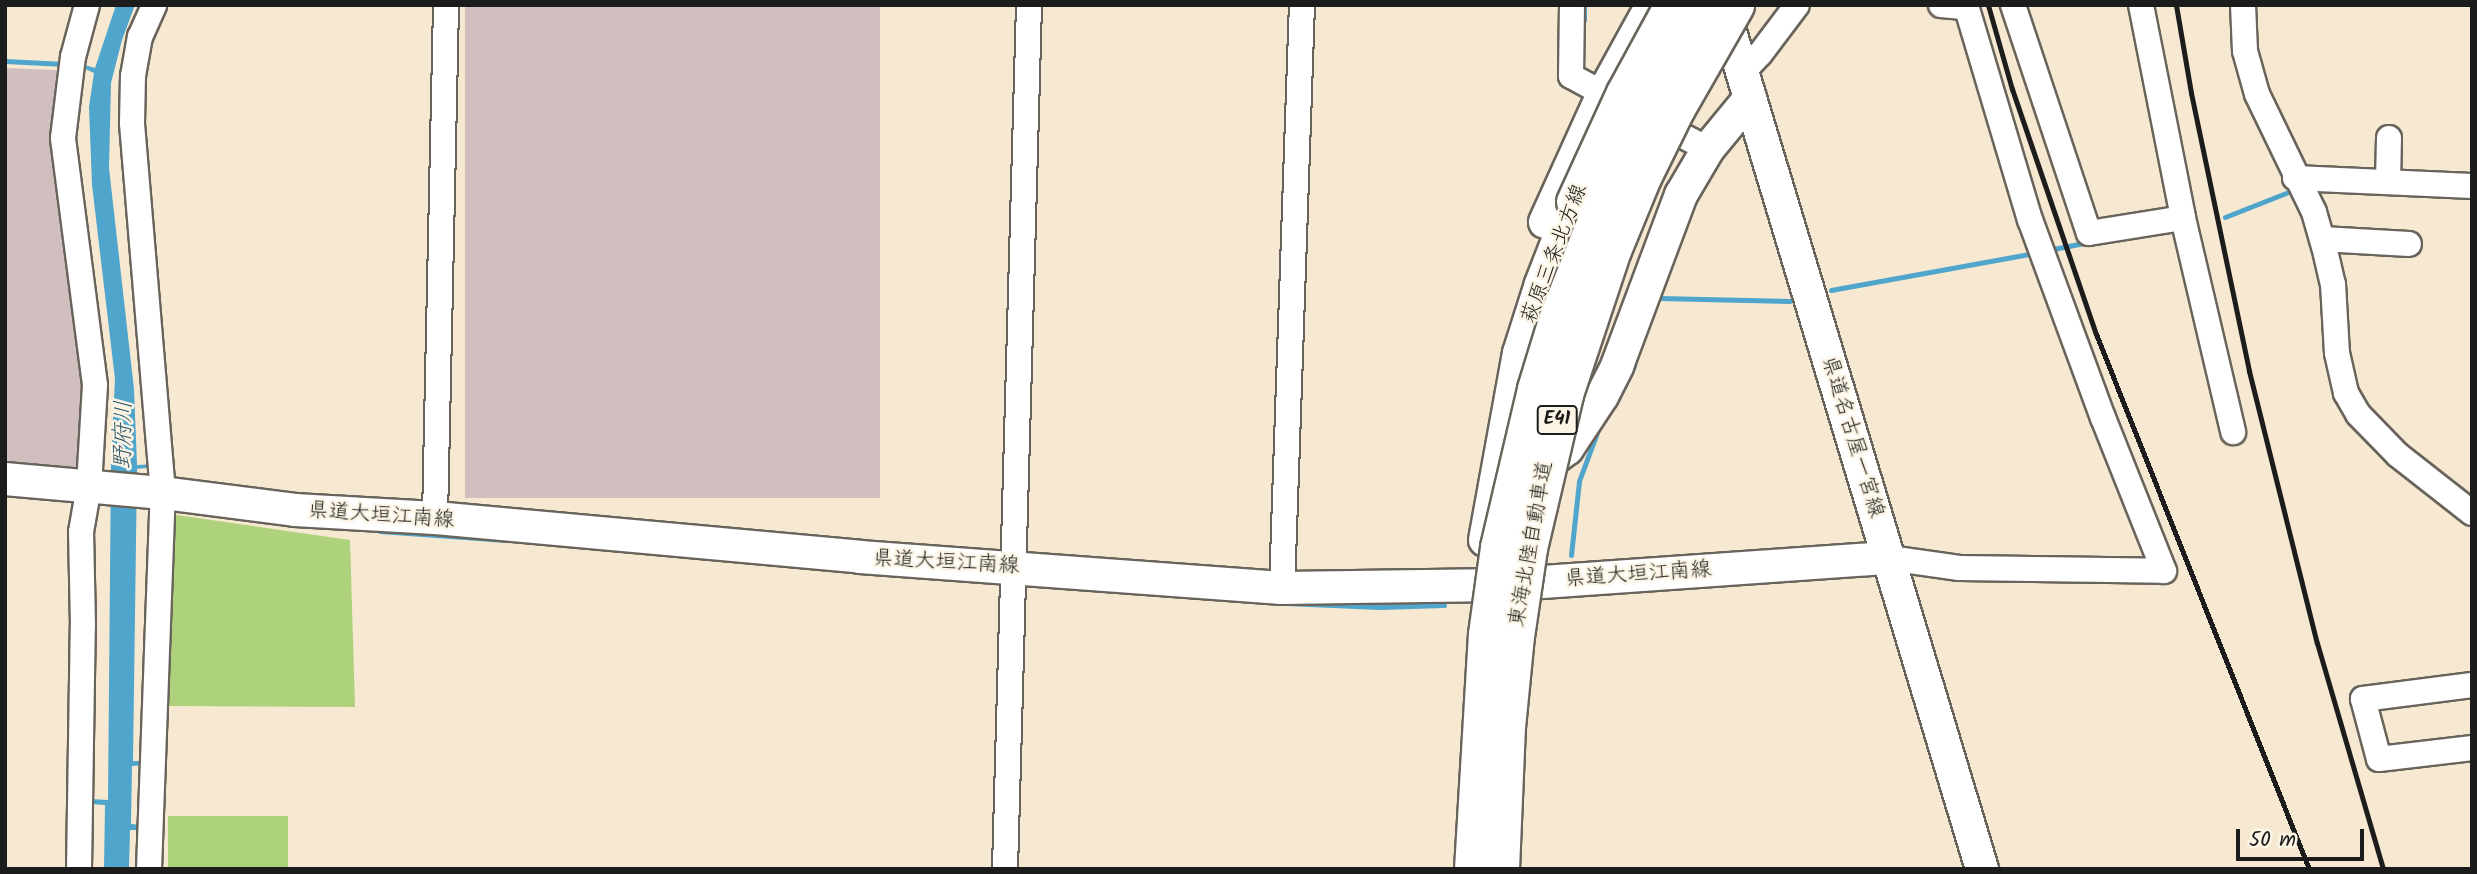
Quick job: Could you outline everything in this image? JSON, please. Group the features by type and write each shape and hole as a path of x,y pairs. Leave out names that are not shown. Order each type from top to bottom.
{"highway":[{"name":"東海北陸自動車道","path":"1473,869 1487,634 1499,547 1536,389 1558,317 1612,180 1649,98 1701,5"},
{"name":"東海北陸自動車道","path":"1500,869 1506,727 1515,636 1528,548 1563,394 1612,250 1642,177 1676,108 1735,5"}],"main road":[{"path":"1509,400 1510,339 1515,305 1562,181 1603,94 1652,5"},
{"name":"萩原三条北方線","path":"1458,869 1464,743 1490,585 1492,555 1488,520 1509,400 1528,320 1573,202 1623,93 1671,5"},
{"name":"県道名古屋一宮線","path":"1722,5 1982,869"},
{"path":"1494,486 1555,461 1567,449 1602,396 1622,355 1681,195 1746,86"},
{"name":"県道大垣江南線","path":"5,479 295,510 435,518 860,558 1011,566 1282,588 1490,585 1889,558"},
{"name":"萩原三条北方線","path":"1490,585 1519,660 1515,869"}],"street":[{"path":"79,869 81,532 89,486 95,384 63,138 72,64 86,5"},
{"path":"149,869 163,494 132,123 133,76 138,50 154,5"},
{"path":"435,518 446,5"},
{"path":"1005,869 1011,566 1029,5"},
{"path":"1282,588 1302,5"},
{"path":"1572,5 1571,76 1708,149"},
{"path":"1746,86 1760,54 1797,5"},
{"path":"1889,558 1959,568 2164,571 2029,220 1966,6 1941,5"},
{"path":"2013,5 2089,233 2183,218"},
{"path":"2141,5 2183,218 2234,432"},
{"path":"2243,5 2245,51 2257,94 2295,178 2314,212 2322,239 2333,284 2337,353 2346,393 2358,414 2398,454 2472,513"},
{"path":"2388,182 2389,138"},
{"path":"2295,178 2472,186"},
{"path":"2322,239 2409,244"},
{"path":"2472,685 2363,699 2379,759 2472,748"}],"shaded area":[{"path":"465,5 880,5 880,498 465,498"},
{"path":"5,68 57,70 58,154 90,383 84,468 5,463"}],"green space":[{"path":"163,513 350,540 355,707 167,706"},
{"path":"168,816 288,816 288,869 168,869"}],"water":[{"name":"野府川","path":"116,5 135,5 122,40 111,83 109,168 134,389 137,465 154,464 154,467 137,469 133,761 146,761 146,765 132,766 131,824 143,825 143,830 130,830 129,869 104,869 105,805 92,804 91,799 108,800 111,459 115,379 92,185 89,107 94,73 62,58 95,68"}],"waterway":[{"path":"1584,5 1584,20"},
{"path":"5,61 65,64"},
{"path":"2225,217 2291,191"},
{"path":"2053,249 2089,242"},
{"path":"1831,290 2034,253"},
{"path":"1659,298 1790,301"},
{"path":"1617,401 1634,366"},
{"path":"1571,555 1579,481 1598,430"},
{"path":"380,531 506,540"},
{"path":"1286,603 1379,607 1444,605"}],"railway":[{"path":"1988,5 2012,89 2096,334 2309,869"},
{"path":"2176,5 2191,93 2249,371 2317,643 2383,869"}]}
